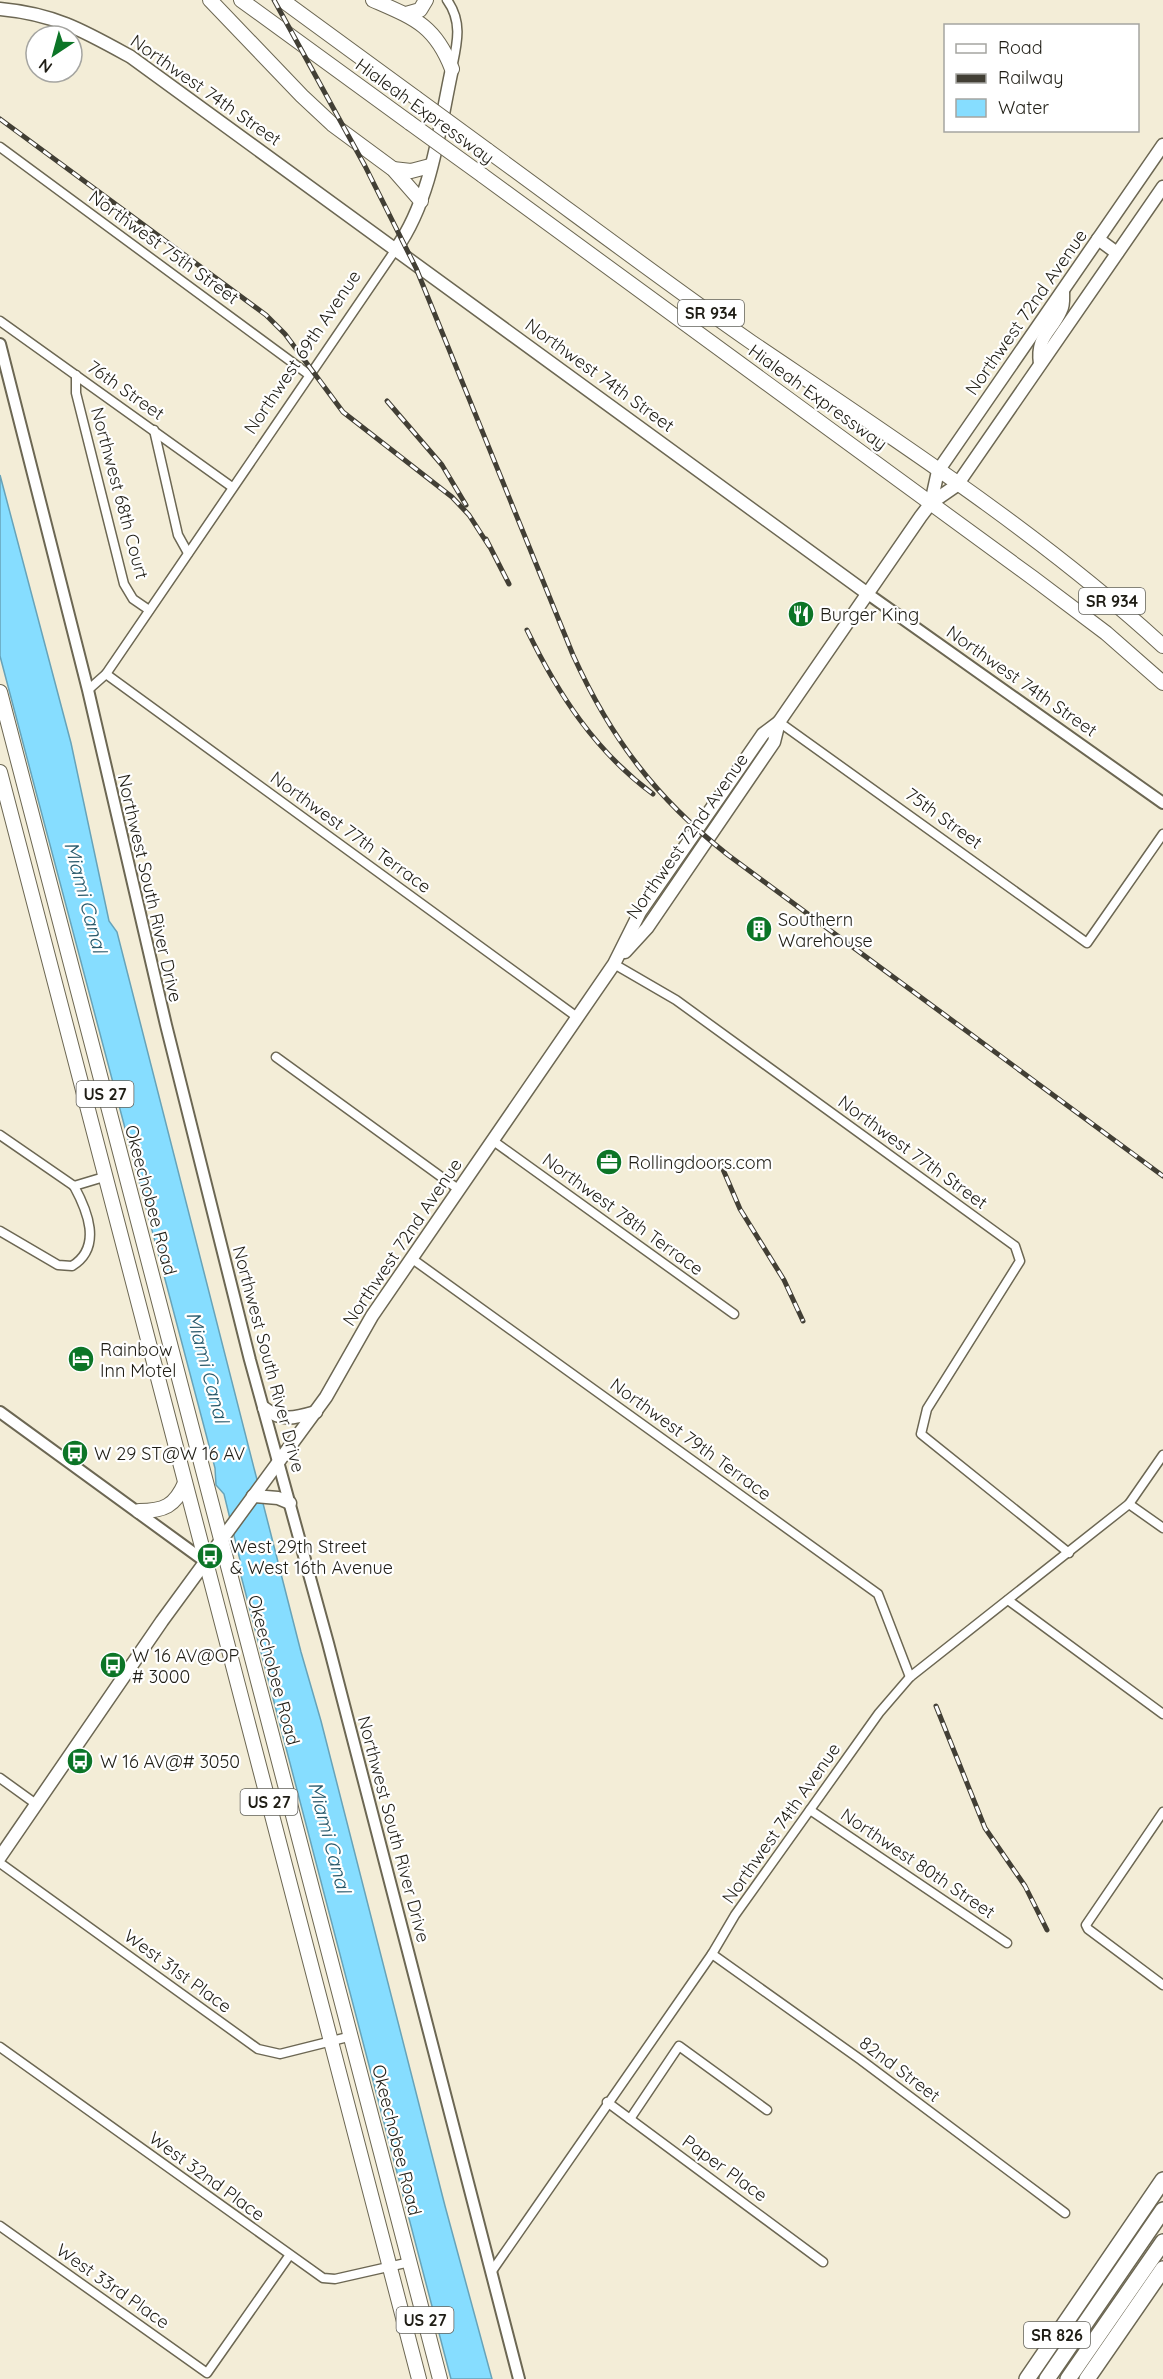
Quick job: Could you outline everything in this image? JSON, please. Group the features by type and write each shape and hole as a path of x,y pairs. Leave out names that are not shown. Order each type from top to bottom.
{"highway":[{"name":"SR 826","path":"1027,2379 1163,2180"},
{"path":"1047,2379 1162,2210"},
{"path":"1068,2379 1163,2242"},
{"name":"SR 826","path":"1087,2379 1163,2269"}],"main road":[{"path":"210,0 308,102 393,169 421,201"},
{"name":"Hialeah Expressway","path":"241,0 1083,615 1163,683"},
{"name":"Hialeah Expressway","path":"282,0 741,334 938,471 1091,584 1163,646"},
{"path":"373,0 406,14 431,32 445,51 452,69"},
{"path":"406,14 420,10 426,0"},
{"name":"Northwest 74th Street","path":"0,9 33,12 80,29 131,57 868,594"},
{"name":"Northwest 69th Avenue","path":"396,249 410,227 421,201 452,69"},
{"name":"Northwest 72nd Avenue","path":"931,503 938,471 1163,145"},
{"path":"393,169 411,171 430,166"},
{"name":"Northwest 72nd Avenue","path":"1,1856 206,1562 315,1412 372,1316 411,1258 614,963 646,928 727,811 774,742 779,722 931,503 957,485 1163,187"},
{"path":"1098,239 1118,253"},
{"path":"1040,364 1038,350 1063,309 1063,289"},
{"name":"Okeechobee Road","path":"0,692 440,2379"},
{"name":"Okeechobee Road","path":"0,772 419,2379"},
{"path":"264,1408 275,1416 287,1419 315,1412"},
{"path":"139,1511 167,1508 180,1495 185,1483"},
{"path":"253,1496 277,1498 290,1503"}],"street":[{"name":"Northwest 69th Avenue","path":"447,0 455,15 458,29 452,69"},
{"name":"Northwest 75th Street","path":"0,147 308,374"},
{"name":"Northwest 69th Avenue","path":"88,690 106,674 308,374 396,249"},
{"name":"76th Street","path":"0,321 232,487"},
{"name":"Northwest South River Drive","path":"0,344 88,690 164,1019 519,2379"},
{"name":"Northwest 68th Court","path":"76,375 76,393 124,584 133,599 149,610"},
{"path":"154,430 178,536 188,553"},
{"name":"Northwest 74th Street","path":"868,594 1163,803"},
{"name":"Northwest 77th Terrace","path":"106,674 577,1017"},
{"name":"75th Street","path":"779,722 1087,943 1163,834"},
{"name":"Northwest 77th Street","path":"614,963 675,1000 1015,1246 1020,1262 927,1409 921,1434 1069,1552"},
{"path":"276,1057 459,1189"},
{"path":"0,1135 74,1186 90,1220 87,1248 81,1260 72,1266 63,1267 0,1231"},
{"name":"Northwest 78th Terrace","path":"492,1140 734,1314"},
{"path":"74,1186 105,1177"},
{"name":"Northwest 79th Terrace","path":"411,1258 878,1594 910,1677"},
{"path":"0,1412 206,1562"},
{"name":"Northwest 74th Avenue","path":"492,2271 607,2102 712,1954 735,1915 879,1713 910,1677 1129,1503 1163,1455"},
{"path":"1129,1503 1163,1528"},
{"path":"1008,1600 1163,1714"},
{"path":"0,1778 36,1804"},
{"name":"Northwest 80th Street","path":"810,1810 1007,1943"},
{"path":"1163,1812 1086,1925 1088,1929 1163,1985"},
{"name":"West 31st Place","path":"1,1856 258,2049 280,2054 352,2036"},
{"name":"82nd Street","path":"712,1954 861,2060 1065,2213"},
{"path":"630,2119 679,2046 767,2110"},
{"name":"West 32nd Place","path":"0,2047 289,2256 323,2278 335,2279 410,2262"},
{"name":"Paper Place","path":"607,2102 823,2262"},
{"name":"West 33rd Place","path":"0,2226 207,2373 289,2256"}],"water":[{"name":"Miami Canal","path":"0,475 71,743 109,921 117,932 301,1652 321,1721 445,2206 492,2379 451,2379 239,1568 240,1560 224,1494 216,1485 215,1468 0,656"}],"railway":[{"path":"274,0 365,166 416,268 573,655 603,714 638,765 679,812 728,855 1163,1176"},
{"path":"0,119 266,315 285,334 343,412 452,497 469,515 489,546"},
{"path":"387,401 442,465 466,505"},
{"path":"486,539 509,584"},
{"path":"527,630 552,677 580,720 613,759 653,794"},
{"path":"719,1160 740,1209 784,1280 803,1321"},
{"path":"936,1706 985,1828 1025,1886 1047,1930"}],"place":[{"name":"Burger King","path":"801,614"},
{"name":"Southern Warehouse","path":"759,929"},
{"name":"Rollingdoors.com","path":"609,1162"},
{"name":"Rainbow Inn Motel","path":"81,1359"},
{"name":"W 29 ST@W 16 AV","path":"75,1453"},
{"name":"West 29th Street & West 16th Avenue","path":"210,1556"},
{"name":"W 16 AV@OP # 3000","path":"113,1665"},
{"name":"W 16 AV@# 3050","path":"80,1761"}]}
